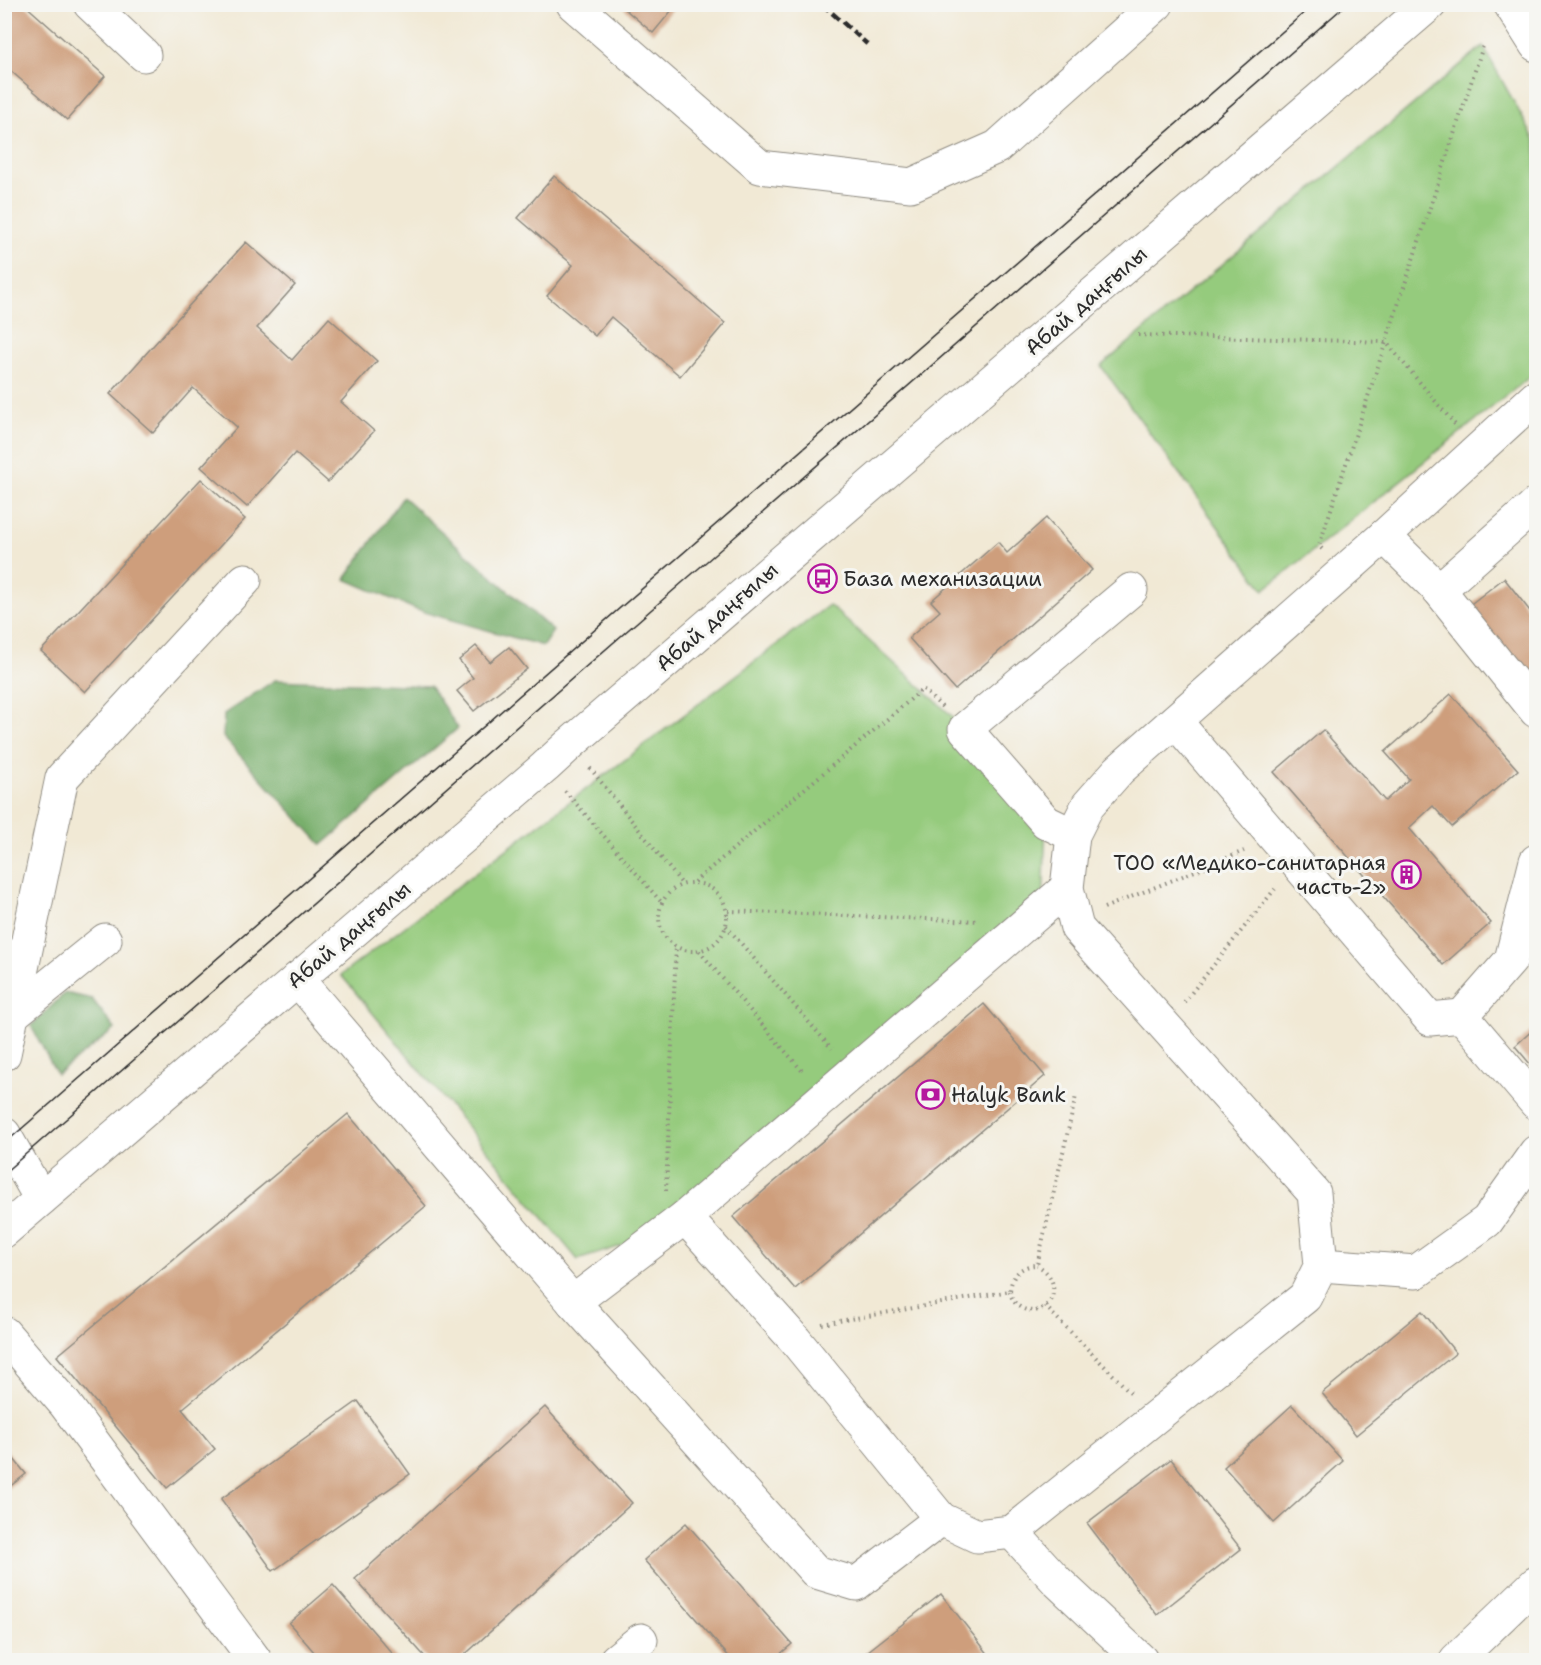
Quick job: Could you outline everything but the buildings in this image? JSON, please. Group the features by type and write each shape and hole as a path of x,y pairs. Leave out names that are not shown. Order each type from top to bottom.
{"main road":[{"path":"90,4 144,55"},
{"path":"573,4 760,167 911,185 997,147 1157,4"},
{"name":"Абай даңғылы","path":"4,1230 1430,4"},
{"path":"1510,4 1536,45"},
{"path":"675,1225 795,1340 941,1519 977,1536 1012,1532 1305,1297 1321,1265 1314,1193 1077,928 1067,888 1073,835 1088,805 1119,770 1384,536 1536,397"},
{"path":"1439,590 1536,504"},
{"path":"1384,536 1439,590 1536,711"},
{"path":"4,1054 62,778 244,580"},
{"path":"1073,835 1046,822 965,729 1131,590"},
{"path":"1174,721 1430,1019 1462,1016 1511,960 1536,861"},
{"path":"573,1302 675,1225 1067,888"},
{"path":"12,1015 105,940"},
{"path":"297,979 573,1302 816,1572 856,1584 941,1519"},
{"path":"1462,1016 1536,1103"},
{"path":"4,1134 41,1199"},
{"path":"1321,1265 1416,1272 1487,1221 1536,1152"},
{"path":"4,1333 65,1404 255,1660"},
{"path":"1012,1532 1057,1581 1141,1660"},
{"path":"1456,1660 1536,1583"},
{"path":"616,1660 641,1640"}],"path":[{"path":"1319,546 1483,46"},
{"path":"1138,335 1386,342 1461,432"},
{"path":"694,882 923,689 965,729"},
{"path":"570,744 682,884"},
{"path":"545,767 662,903"},
{"path":"1075,920 1275,838"},
{"path":"1164,1026 1296,863"},
{"path":"694,882 705,884 716,891 728,911 723,934 716,943 699,951 681,949 671,943 663,934 659,923 659,910 672,890 682,884 694,882"},
{"path":"728,911 979,921"},
{"path":"726,926 852,1073"},
{"path":"675,1225 676,946"},
{"path":"699,951 824,1097"},
{"path":"1037,1265 1076,1096"},
{"path":"1032,1265 1037,1265 1047,1271 1054,1284 1052,1296 1045,1306 1034,1310 1022,1308 1011,1298 1010,1292 1017,1273 1032,1265"},
{"path":"813,1325 1010,1292"},
{"path":"1045,1306 1155,1418"}],"green space":[{"path":"1483,46 1536,142 1536,372 1264,590 1101,366"},
{"path":"403,497 553,631 543,646 417,610 345,579"},
{"path":"829,605 953,717 1046,822 1043,909 665,1232 578,1260 341,975"},
{"path":"275,680 430,686 458,728 322,845 223,737 224,714"},
{"path":"65,993 92,999 115,1029 57,1074 31,1026"}],"tram line":[{"path":"4,1144 1314,4"},
{"path":"4,1173 1347,4"}],"railway":[{"path":"822,4 867,44"}],"place":[{"name":"База механизации","path":"822,579"},
{"name":"ТОО «Медико-санитарная часть-2»","path":"1407,875"},
{"name":"Halyk Bank","path":"930,1095"}]}
